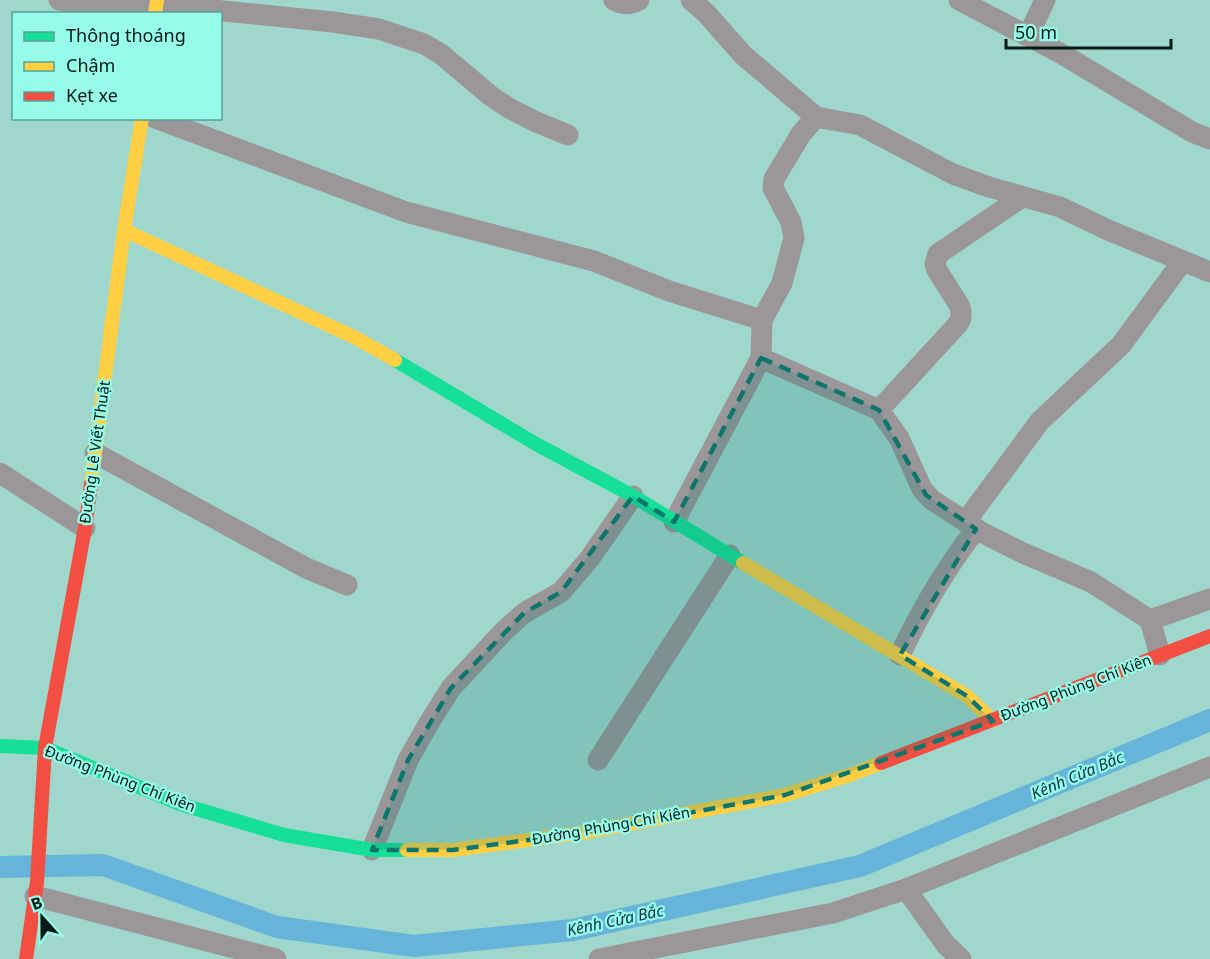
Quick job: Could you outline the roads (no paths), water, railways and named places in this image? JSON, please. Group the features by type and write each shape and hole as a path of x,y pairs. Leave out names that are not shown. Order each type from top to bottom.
{"street":[{"path":"59,0 104,9 156,7 214,10 379,29 424,44 441,54 492,97 509,108 534,122 568,135"},
{"path":"614,0 622,4 639,0"},
{"path":"692,0 743,55 816,117 860,125 953,174 1060,207 1182,262 1210,272"},
{"path":"959,0 1062,54 1192,132 1210,139"},
{"path":"1028,36 1045,0"},
{"path":"674,522 761,358 762,320 782,283 794,238 791,222 773,188 774,179 801,134 816,117"},
{"name":"Đường Lê Viết Thuật","path":"26,959 36,889 45,748 85,528 124,230 142,120"},
{"path":"160,120 406,212 594,261 669,291 762,320"},
{"path":"879,410 945,339 961,318 959,305 937,270 935,264 938,254 1022,197"},
{"path":"124,230 219,272 356,338 428,378 536,444 633,496 900,655 967,696 993,721"},
{"path":"900,655 971,525 1040,421 1121,345 1182,262"},
{"path":"761,358 879,410 899,438 926,495 971,525 1023,553 1091,582 1150,620 1160,655"},
{"path":"95,453 306,568 347,585"},
{"path":"0,473 85,528"},
{"path":"372,850 408,760 452,688 504,631 524,613 561,592 590,558 633,496"},
{"path":"598,760 730,555"},
{"path":"1150,620 1210,599"},
{"name":"Đường Phùng Chí Kiên","path":"0,746 45,748 180,804 284,835 372,850 453,850 580,833 786,795 850,775 1210,636"},
{"path":"599,959 833,913 906,889 1210,767"},
{"path":"36,889 276,959"},
{"path":"906,889 946,945 961,959"}],"waterway":[{"name":"Kênh Cửa Bắc","path":"0,867 103,865 277,927 414,946 573,930 860,866 1210,720"}]}
